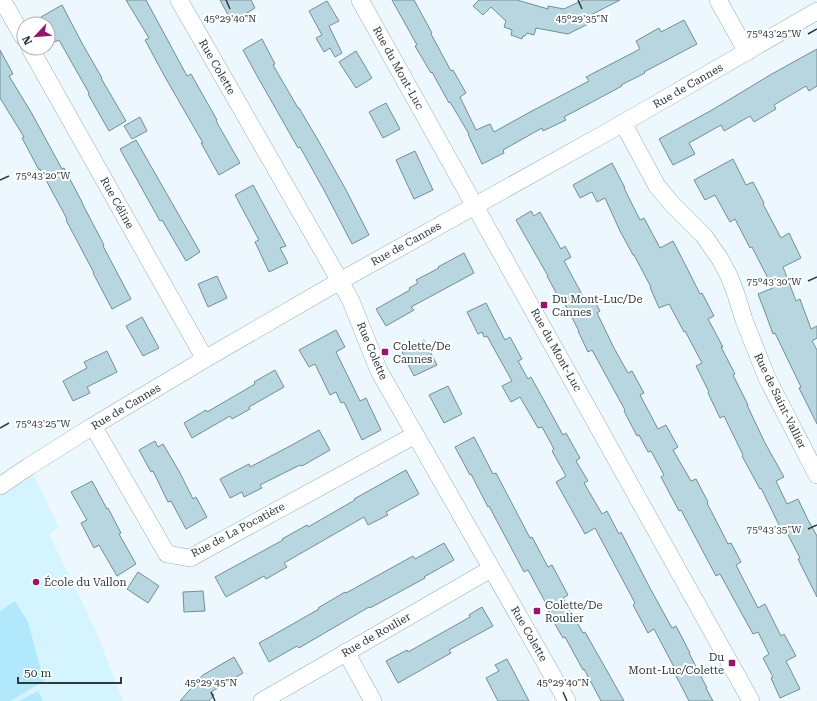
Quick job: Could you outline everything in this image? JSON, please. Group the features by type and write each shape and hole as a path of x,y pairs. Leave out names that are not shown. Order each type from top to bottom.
{"street":[{"path":"2,0 16,24"},
{"name":"Rue Colette","path":"179,0 340,281 351,301 379,371 566,701"},
{"name":"Rue du Mont-Luc","path":"360,0 751,701"},
{"path":"718,0 746,52"},
{"name":"Rue de Cannes","path":"0,486 93,426 205,359 340,281 623,123 817,11"},
{"name":"Rue Céline","path":"35,56 205,359"},
{"name":"Rue de Saint-Vallier","path":"623,123 657,186 672,204 704,236 720,258 767,378 817,475"},
{"name":"Rue de La Pocatière","path":"93,426 168,554 190,558 415,435"},
{"name":"Rue de Roulier","path":"262,701 492,569"},
{"path":"346,652 373,701"}],"shaded area":[{"name":"École du Vallon","path":"28,467 59,528 49,534 96,631 123,701 0,701 0,486"},
{"path":"15,601 28,622 44,681 10,701 0,701 0,611"},
{"path":"38,691 43,701 19,701"}],"building":[{"path":"126,0 146,0 187,76 191,74 240,163 219,175 201,143 203,143 145,40 149,38"},
{"path":"220,0 251,0 255,8 232,22"},
{"path":"392,0 414,0 451,71 453,70 466,93 460,97 476,130 490,124 494,132 589,81 586,77 640,49 636,41 659,28 661,32 684,20 697,44 564,117 566,120 543,131 542,128 503,150 504,153 482,164 469,134 415,46 417,45"},
{"path":"479,0 517,0 548,9 548,6 564,9 583,0 620,0 585,18 588,24 568,34 536,28 534,35 527,33 522,39 511,35 512,30 504,27 506,21 491,7 483,15 473,6"},
{"path":"327,1 339,21 329,26 342,53 335,57 330,48 324,52 316,38 322,35 309,11"},
{"path":"62,5 126,121 109,131 59,40 56,42 56,16 43,16"},
{"path":"262,39 275,64 273,65 318,140 369,235 352,244 300,147 298,148 243,50"},
{"path":"817,49 817,86 809,91 806,86 774,105 776,109 754,122 750,116 724,131 721,125 689,143 695,154 673,165 659,139"},
{"path":"0,50 13,74 9,76 31,112 62,169 64,168 131,299 112,309 66,220 67,219 22,138 24,137 0,98"},
{"path":"356,51 372,78 356,88 339,62"},
{"path":"386,103 400,129 383,138 369,112"},
{"path":"140,117 147,131 132,139 124,126"},
{"path":"136,140 200,252 186,261 162,220 160,221 120,149"},
{"path":"415,151 433,190 414,199 396,160"},
{"path":"733,159 746,185 753,182 781,238 789,233 801,258 783,267 796,301 800,299 811,329 817,326 817,338 812,341 817,350 817,424 799,388 801,387 775,333 773,334 758,294 773,288 752,247 750,248 735,219 730,222 715,195 705,200 694,180"},
{"path":"612,163 640,220 644,218 660,248 673,241 700,294 702,293 714,316 708,319 723,347 721,347 735,374 733,375 765,443 784,477 776,481 787,504 798,499 817,536 817,597 798,559 800,558 784,527 781,529 761,488 760,489 742,456 743,455 724,416 720,418 696,366 702,363 685,331 684,332 669,304 659,308 651,287 620,231 605,198 597,202 592,192 580,198 573,185"},
{"path":"253,185 286,246 280,248 288,263 269,272 255,242 259,240 235,195"},
{"path":"531,211 534,216 540,212 561,249 565,246 571,257 564,261 585,300 592,296 600,311 597,313 614,348 628,373 632,371 644,393 640,395 658,429 666,425 678,447 673,450 691,481 696,479 728,544 731,543 741,562 736,565 758,608 765,604 781,636 784,634 796,656 786,661 800,689 780,698 771,678 773,677 763,658 769,654 758,632 753,634 720,574 716,576 681,510 679,511 661,477 664,475 651,451 648,452 639,435 637,436 624,411 625,410 592,350 588,352 561,297 559,298 516,220"},
{"path":"464,253 474,273 411,307 414,310 386,326 376,309 410,290 409,288 418,283 416,280"},
{"path":"217,276 227,298 208,307 198,284"},
{"path":"486,303 505,340 510,337 522,359 518,361 528,379 531,377 563,435 566,433 580,458 576,461 588,481 584,483 602,514 607,511 619,534 621,532 672,628 676,626 713,701 689,701 672,668 674,667 654,629 648,633 633,605 635,603 595,528 585,534 556,482 566,476 552,451 554,449 542,427 538,428 520,397 511,402 502,386 512,381 487,336 484,337 482,332 478,334 467,312"},
{"path":"142,317 159,348 143,356 126,326"},
{"path":"336,330 345,347 336,352 360,401 366,398 381,430 362,440 344,402 341,403 336,392 330,395 315,364 309,367 299,350"},
{"path":"424,340 437,365 414,376 402,352"},
{"path":"107,351 117,372 87,387 90,393 73,401 63,381 87,368 84,362"},
{"path":"275,370 284,387 249,407 250,409 232,419 230,416 192,438 184,423 206,410 207,412 255,384 254,382"},
{"path":"448,386 462,414 444,423 429,395"},
{"path":"319,430 330,450 302,466 300,465 260,485 262,488 244,497 242,492 230,498 220,479 249,464 250,467"},
{"path":"474,437 493,474 496,473 530,538 532,537 548,567 552,565 568,595 563,598 583,633 585,632 624,701 601,701 565,637 563,638 548,612 550,611 528,570 524,572 489,506 488,507 455,447"},
{"path":"155,441 158,447 163,444 193,499 196,497 207,517 186,529 171,501 168,502 153,471 151,472 139,450"},
{"path":"406,470 419,494 386,512 388,515 368,525 364,517 284,563 287,567 266,579 264,576 226,597 215,577 283,540 282,539 307,525 308,527"},
{"path":"92,481 107,509 108,508 121,533 119,534 136,564 117,576 99,545 94,548 81,523 87,520 71,492"},
{"path":"444,543 454,560 424,577 425,578 370,608 369,607 299,648 297,646 269,662 259,643 319,609 318,608 345,592 346,593 413,556 415,559"},
{"path":"138,572 159,586 148,603 127,589"},
{"path":"203,591 205,611 184,612 183,592"},
{"path":"482,607 493,626 449,650 451,653 398,683 386,661 407,650 408,652 470,617 469,615"},
{"path":"234,657 243,673 211,692 214,695 209,701 180,701 203,675"},
{"path":"507,659 529,701 498,701 486,678 499,671 495,665"}],"place":[{"name":"Du Mont-Luc/De Cannes","path":"544,305"},
{"name":"Colette/De Cannes","path":"385,352"},
{"name":"École du Vallon","path":"36,582"},
{"name":"Colette/De Roulier","path":"537,611"},
{"name":"Du Mont-Luc/Colette","path":"732,663"}]}
